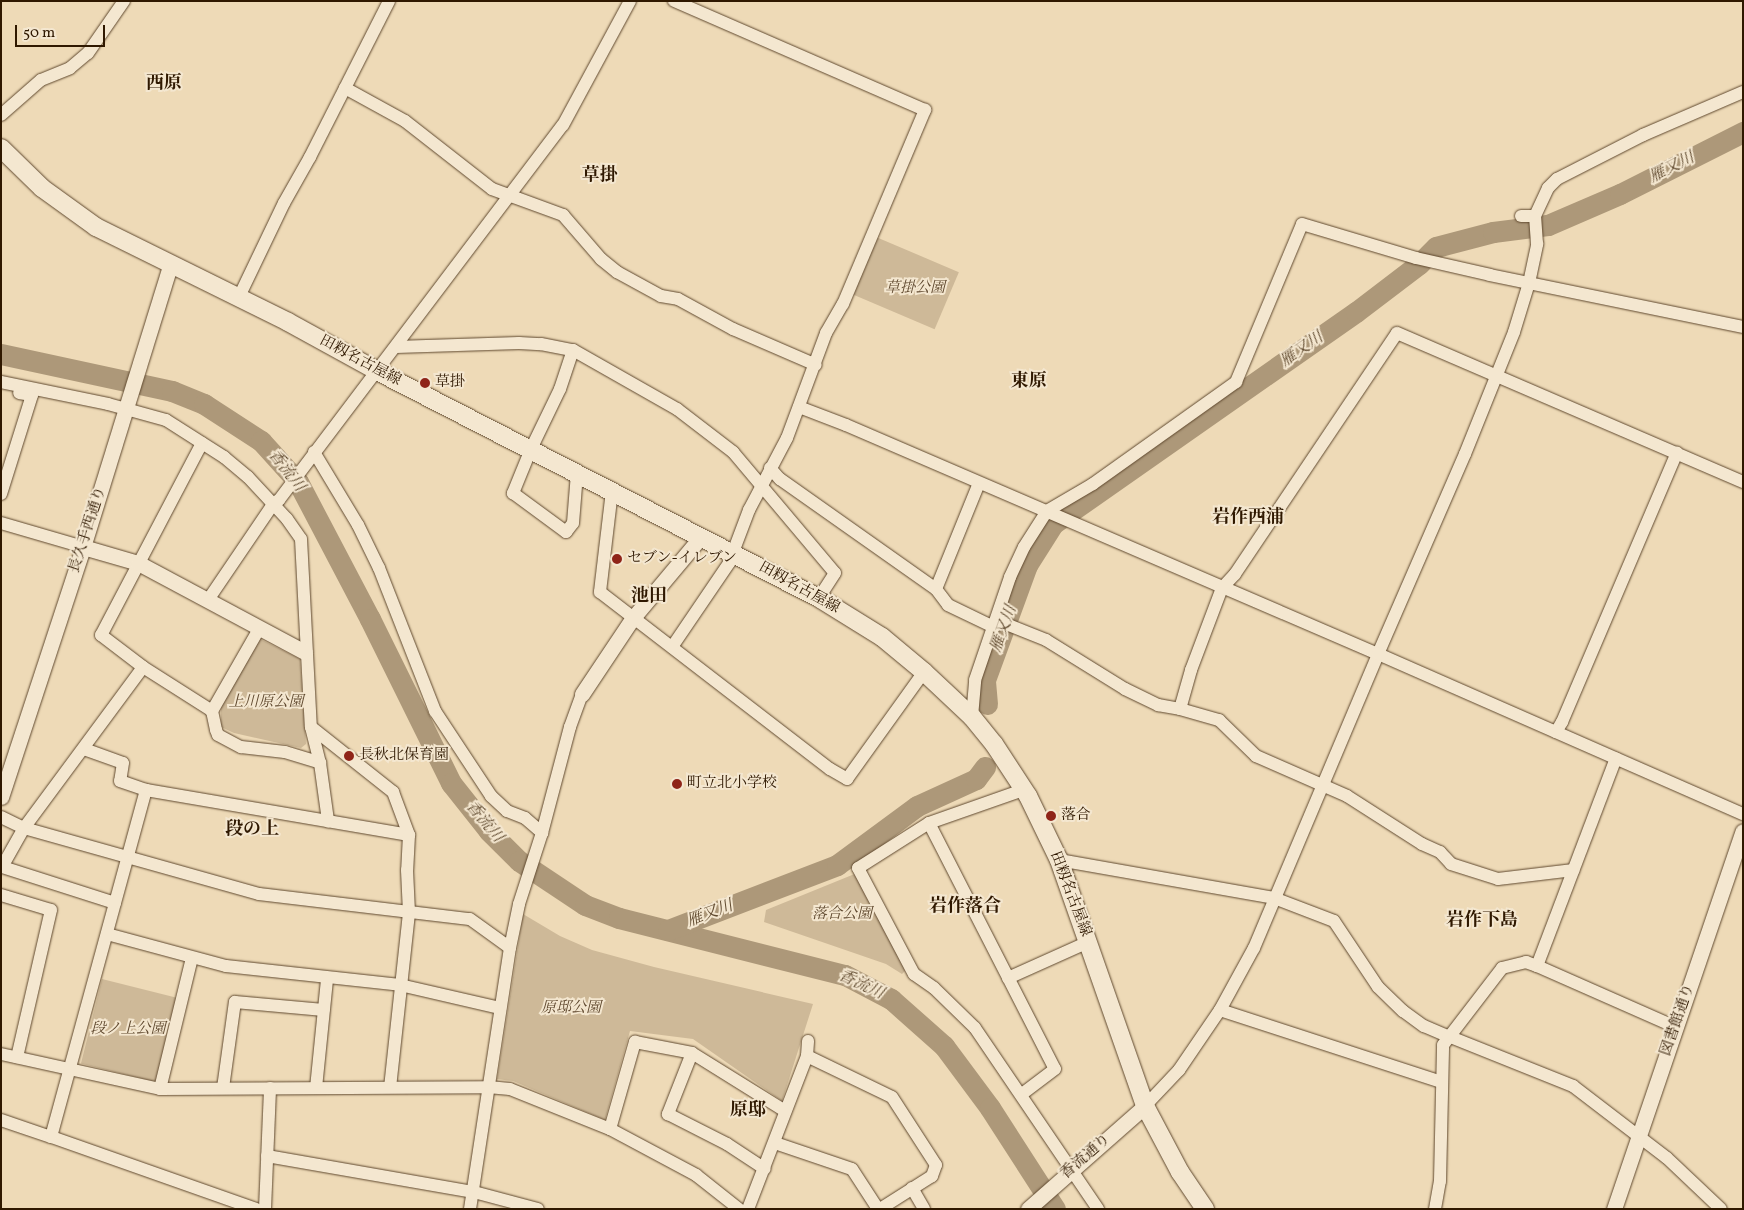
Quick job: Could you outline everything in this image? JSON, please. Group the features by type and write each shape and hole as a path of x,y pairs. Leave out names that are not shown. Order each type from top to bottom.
{"main road":[{"name":"田籾名古屋線","path":"1,148 42,188 96,227 171,262 238,299 288,322 377,371 700,538 732,551 819,598 882,637 924,672 972,717 994,744 1023,790 1059,860 1144,1106 1180,1172 1205,1209"}],"street":[{"path":"1,115 41,80 70,68 88,53 124,1"},
{"path":"238,299 284,203 345,88 361,52 388,1"},
{"path":"208,600 276,502 396,347 563,125 630,1"},
{"path":"672,648 729,563 732,551 761,486 786,438 816,364 826,333 842,304 925,110 674,1"},
{"path":"345,88 405,121 492,189 563,215 617,272 662,296 678,298 733,329 816,364"},
{"path":"1144,1106 1179,1070 1220,1010 1254,948 1497,376 1514,332 1529,283 1537,244 1535,217 1548,188 1557,179 1643,135 1743,92"},
{"path":"1521,216 1535,217"},
{"path":"972,717 975,680 1010,578 1020,555 1047,512 1093,484 1236,382 1302,224 1421,259 1743,327"},
{"name":"長久手西通り","path":"1,798 171,262"},
{"path":"1180,709 1191,670 1222,588 1235,574 1397,333 1743,482"},
{"path":"396,347 519,343 541,344 573,350 677,409 733,452 835,573 819,598"},
{"path":"573,350 560,389 531,449 513,493 566,532 573,523 577,473"},
{"path":"1,382 127,405 166,420 202,443 248,477 276,502 301,540 311,727 320,763 328,821"},
{"path":"1,390 32,395 1,494"},
{"path":"799,407 846,425 1378,654 1743,814"},
{"path":"202,443 101,635 143,667 212,711 218,735 241,747 285,752 320,763"},
{"path":"1556,732 1562,722 1676,453"},
{"path":"312,454 358,526 379,568 436,711 491,796 507,811 525,818 540,838"},
{"path":"770,468 780,479 936,589 948,606 996,623 1015,627 1046,640 1125,689 1158,705 1219,720 1256,756 1347,796 1422,844 1440,852 1452,864 1498,879 1573,870"},
{"path":"936,589 979,483"},
{"path":"612,491 600,592 632,619 830,769 847,779 924,672"},
{"path":"1,523 138,564 306,652"},
{"path":"470,1209 510,948 522,898 570,727 582,694 632,619 700,538"},
{"path":"212,711 259,629"},
{"path":"115,903 2,867 24,828 143,667"},
{"path":"311,727 393,792 409,835 407,870 409,913 390,1087"},
{"path":"84,749 123,763 120,781 146,790 409,835"},
{"path":"1537,966 1616,758"},
{"path":"51,1137 115,903 125,858 146,790"},
{"path":"1023,790 929,823 858,868 914,974 934,988 975,1028 1022,1094 1069,1171 1098,1209"},
{"path":"1,817 24,828 125,858 259,894 470,919 510,948"},
{"path":"929,823 1055,1069 1022,1094"},
{"name":"図書館通り","path":"1614,1209 1639,1138 1674,1027 1743,831"},
{"path":"1059,860 1274,898 1334,921 1378,987 1391,1000 1424,1026 1573,1086 1667,1158 1721,1209"},
{"path":"1,896 51,910 17,1057"},
{"path":"106,934 226,966 327,979 400,985 500,1008"},
{"path":"1008,978 1088,942"},
{"path":"160,1088 192,958"},
{"path":"1435,1209 1440,1181 1443,1045 1448,1036 1502,968 1526,962 1674,1027"},
{"path":"316,1088 327,979"},
{"path":"223,1088 234,1002 324,1010"},
{"path":"1220,1010 1441,1082"},
{"path":"748,1209 807,1056 808,1041"},
{"path":"610,1129 635,1042 692,1053 785,1111"},
{"path":"692,1053 668,1114 727,1144 765,1169"},
{"path":"1,1054 160,1088 488,1086 510,1088 610,1129 696,1175 739,1209"},
{"path":"775,1143 852,1170 879,1209 932,1176 936,1165 892,1096 807,1056"},
{"path":"265,1209 270,1088"},
{"name":"香流通り","path":"1028,1209 1144,1106"},
{"path":"1,1120 256,1209"},
{"path":"267,1156 474,1192 538,1209"},
{"path":"912,1188 924,1209"}],"green space":[{"name":"草掛公園","path":"876,237 959,272 935,329 852,294"},
{"name":"上川原公園","path":"260,639 300,659 306,744 301,748 234,733 221,727 221,707"},
{"name":"落合公園","path":"857,873 906,970 902,974 886,964 764,922 766,910"},
{"name":"原邸公園","path":"523,914 560,936 592,950 654,967 813,1004 782,1101 693,1039 630,1031 605,1120 513,1081 497,1079"},
{"name":"段ノ上公園","path":"102,979 177,998 156,1082 81,1063"}],"waterway":[{"name":"雁又川","path":"987,704 985,680 1027,565 1053,524 1356,312 1419,264 1436,247 1493,232 1548,225 1620,194 1743,132"},
{"name":"香流川","path":"1,354 172,391 204,404 261,441 298,482 370,619 451,783 489,831 519,861 585,905 619,918 845,975 891,999 944,1046 990,1108 1055,1209"},
{"name":"雁又川","path":"668,930 837,865 917,806 976,779 985,767"}],"place":[{"name":"草掛","path":"425,383"},
{"name":"セブン-イレブン","path":"617,559"},
{"name":"長秋北保育園","path":"349,756"},
{"name":"町立北小学校","path":"677,784"},
{"name":"落合","path":"1051,816"}],"district":[{"name":"西原","path":"164,84"},
{"name":"草掛","path":"600,176"},
{"name":"東原","path":"1029,382"},
{"name":"岩作西浦","path":"1248,518"},
{"name":"池田","path":"649,597"},
{"name":"段の上","path":"252,830"},
{"name":"岩作落合","path":"965,907"},
{"name":"岩作下島","path":"1482,921"},
{"name":"原邸","path":"748,1111"}]}
